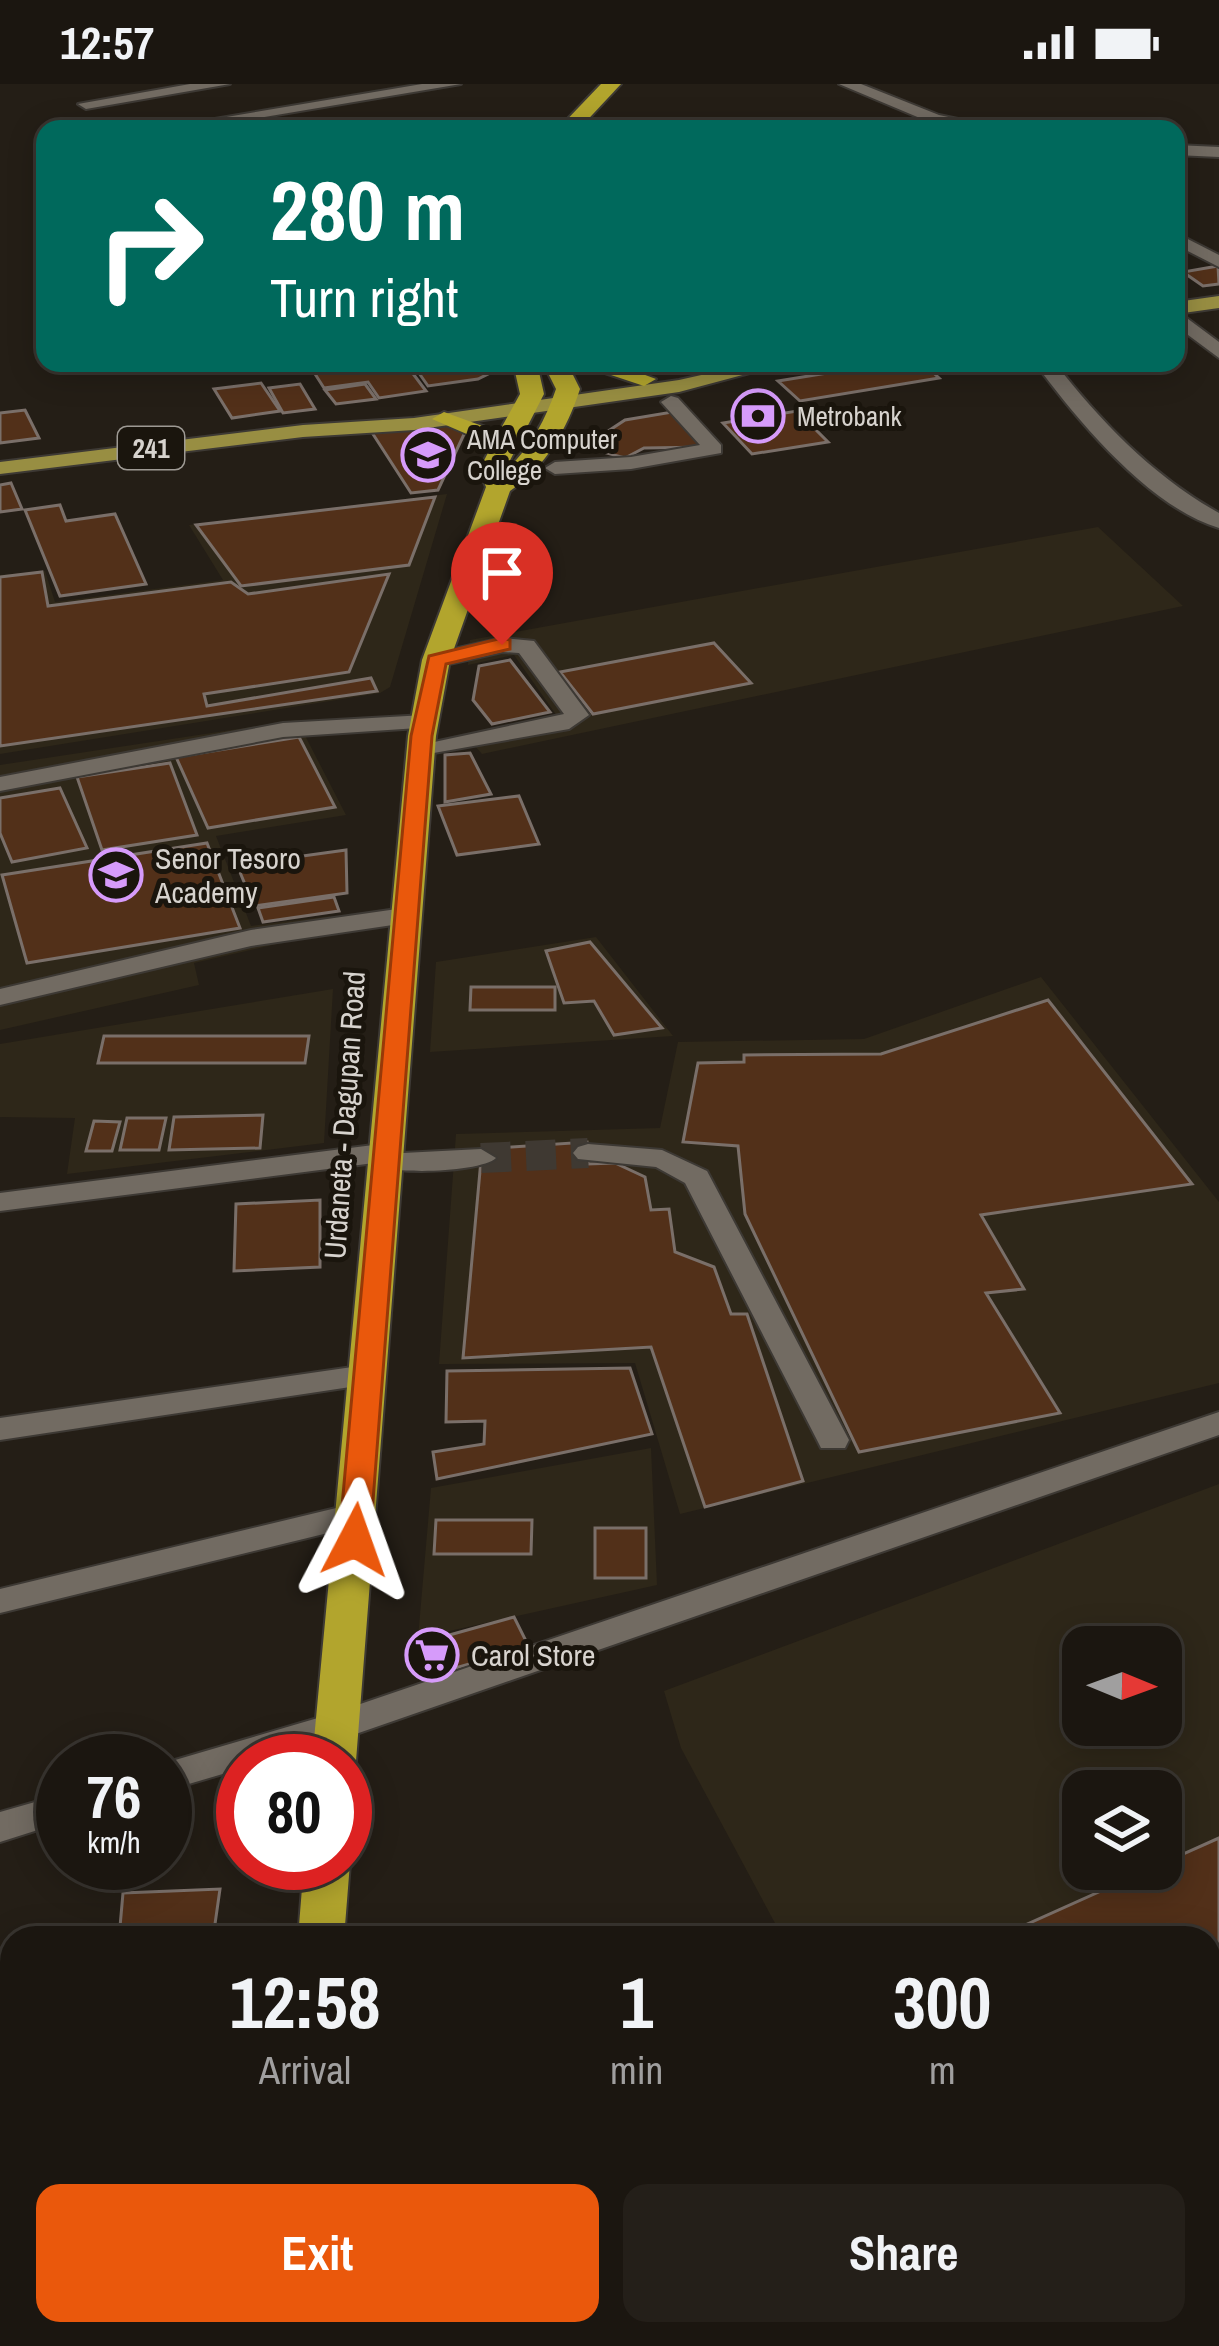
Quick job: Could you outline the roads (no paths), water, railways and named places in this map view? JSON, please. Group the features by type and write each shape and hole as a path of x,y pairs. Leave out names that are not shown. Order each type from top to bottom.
{"highway":[{"path":"576,120 612,84"},
{"path":"526,372 529,401"},
{"path":"558,372 566,395"},
{"path":"619,372 644,379"},
{"name":"Urdaneta - Dagupan Road","path":"337,1734 422,737 436,660 499,487 524,473 566,395"},
{"name":"Urdaneta - Dagupan Road","path":"499,487 491,470 529,401"},
{"path":"444,418 485,433 502,447"},
{"path":"322,1926 325,1890"}],"main road":[{"path":"1185,310 1219,302"},
{"name":"241","path":"0,468 444,418 644,379 706,372"},
{"name":"241","path":"566,395 708,382 746,372"},
{"name":"241","path":"303,431 333,421 529,401"}],"street":[{"path":"86,104 146,89 222,84"},
{"path":"218,120 453,84"},
{"path":"847,84 940,120"},
{"path":"936,118 947,120"},
{"path":"1185,150 1219,152"},
{"path":"1185,243 1219,262"},
{"path":"1185,320 1219,352"},
{"path":"1053,372 1128,458 1177,500 1219,522"},
{"path":"555,468 631,464 714,449 671,402"},
{"path":"0,784 283,730 422,737 568,722 577,715 526,646 502,645 436,660"},
{"path":"0,997 251,938 404,916"},
{"path":"588,1153 662,1159 697,1178 833,1440"},
{"path":"0,1202 388,1157 482,1158"},
{"path":"0,1429 366,1376"},
{"path":"364,1734 1219,1424"},
{"path":"0,1601 357,1515"},
{"path":"0,1826 36,1816"}],"tunnel":[{"path":"481,1158 588,1153"}],"place":[{"name":"Metrobank","path":"758,416"},
{"name":"AMA Computer College","path":"428,455"},
{"name":"Senor Tesoro Academy","path":"116,875"},
{"name":"Carol Store","path":"432,1655"}]}
